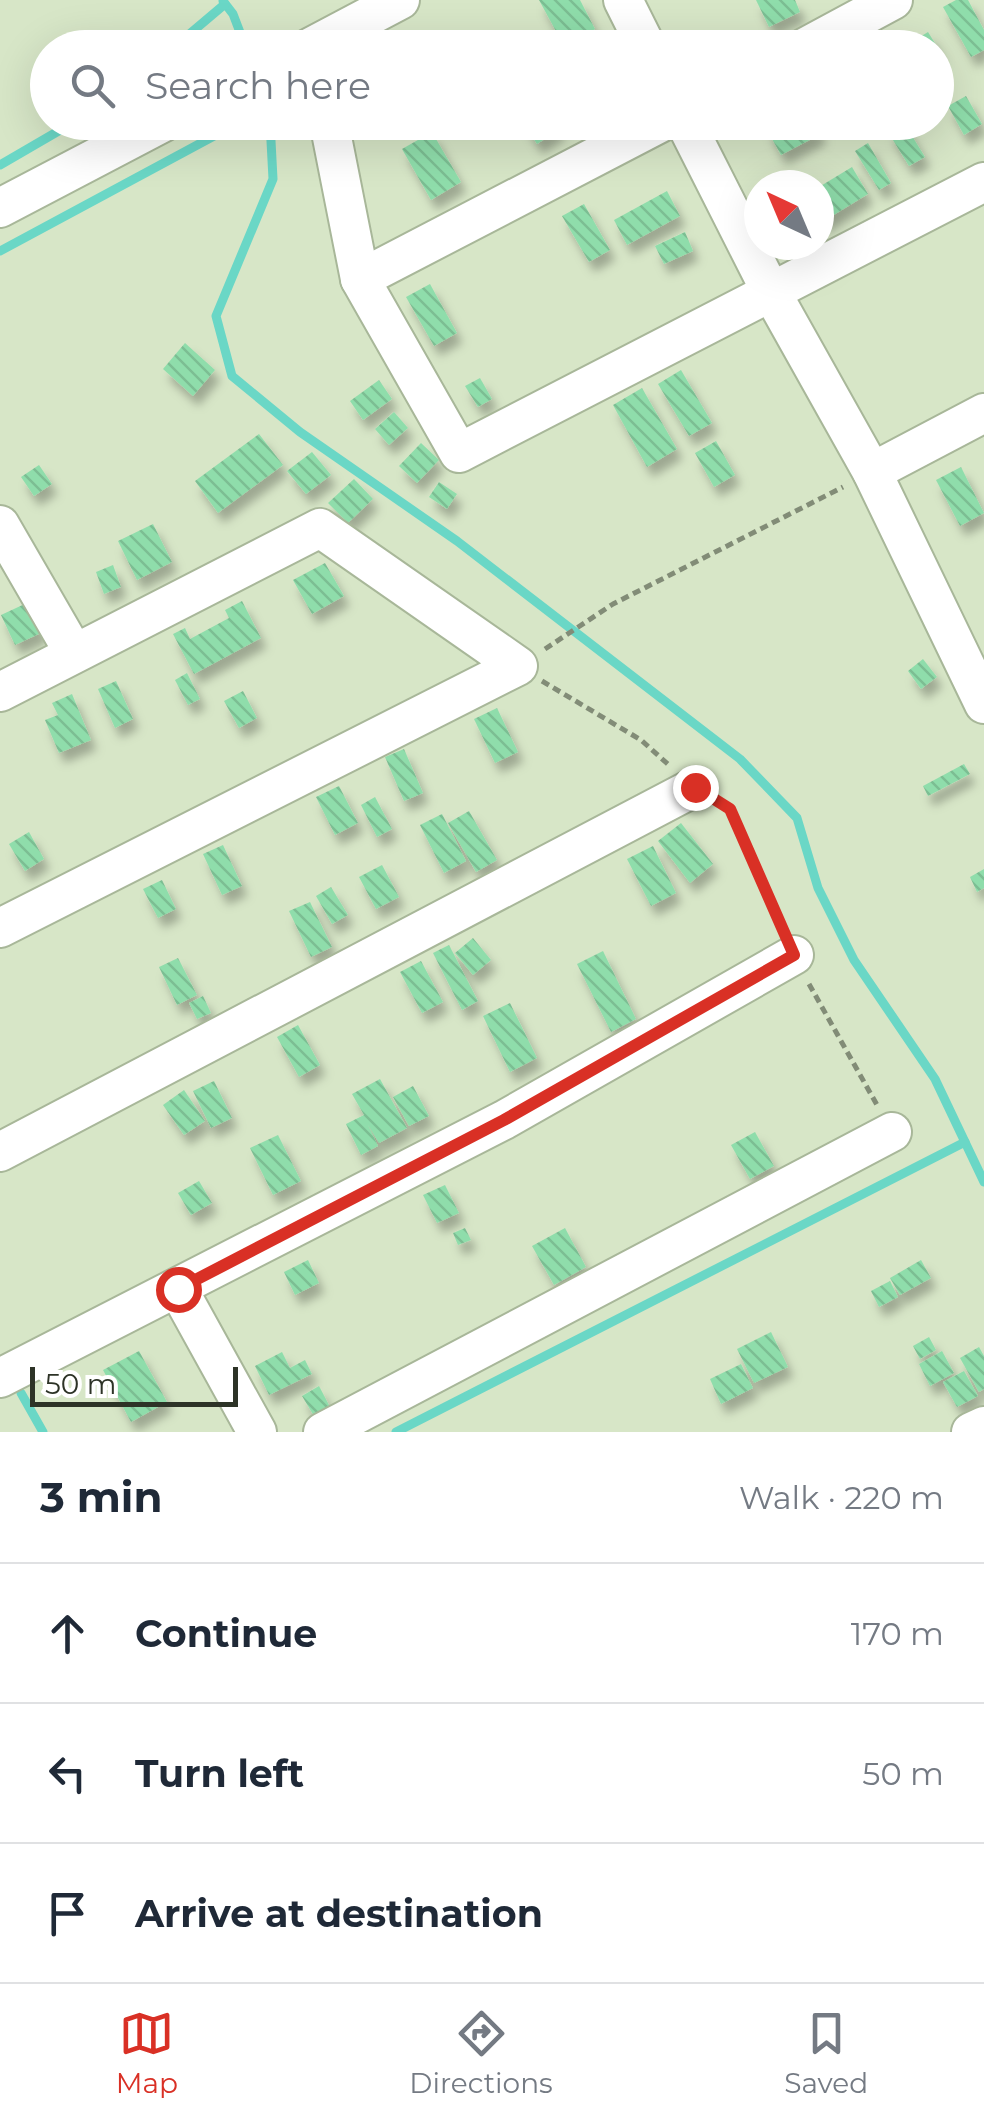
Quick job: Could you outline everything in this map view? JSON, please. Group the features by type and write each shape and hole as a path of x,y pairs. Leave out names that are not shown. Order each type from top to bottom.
{"street":[{"path":"344,30 400,0"},
{"path":"624,0 638,30"},
{"path":"837,30 893,0"},
{"path":"0,208 130,140"},
{"path":"333,140 360,279 459,453 984,182"},
{"path":"360,279 627,140"},
{"path":"694,140 770,290 971,649 984,704"},
{"path":"872,472 984,413"},
{"path":"0,524 74,652"},
{"path":"0,692 320,528 518,666 0,928"},
{"path":"0,1152 695,787"},
{"path":"0,1378 504,1120 794,955"},
{"path":"323,1432 892,1132"},
{"path":"178,1289 257,1432"},
{"path":"971,1432 984,1426"}],"path":[{"path":"557,641 613,604 872,472"},
{"path":"518,666 642,740 695,787 730,809 794,955 892,1132"}],"building":[{"path":"539,0 580,0 595,29 593,30 555,30"},
{"path":"756,0 795,0 800,12 769,27"},
{"path":"956,0 968,0 984,30 984,50 971,57 943,7"},
{"path":"966,96 982,124 964,135 954,117 954,103"},
{"path":"418,140 437,140 461,182 431,200 402,149"},
{"path":"773,140 810,140 781,155"},
{"path":"893,140 914,140 925,157 909,166"},
{"path":"868,143 891,183 879,190 855,151"},
{"path":"852,167 868,194 834,215 834,178"},
{"path":"667,191 680,216 627,245 614,220"},
{"path":"584,204 610,250 589,262 562,216"},
{"path":"685,232 693,251 664,264 655,246"},
{"path":"430,284 457,333 434,346 406,297"},
{"path":"185,343 215,370 193,396 163,369"},
{"path":"681,370 712,423 689,436 658,384"},
{"path":"480,378 492,399 478,407 465,386"},
{"path":"379,380 392,399 363,420 350,401"},
{"path":"642,388 677,449 647,467 613,405"},
{"path":"394,412 408,428 389,445 375,429"},
{"path":"259,434 283,465 218,513 195,481"},
{"path":"716,441 735,475 714,487 695,453"},
{"path":"421,443 439,460 417,483 399,466"},
{"path":"312,452 331,475 306,494 287,471"},
{"path":"39,465 52,484 34,496 21,477"},
{"path":"961,467 984,513 960,526 936,480"},
{"path":"354,479 373,499 348,523 328,503"},
{"path":"439,482 457,494 447,509 429,497"},
{"path":"153,524 172,562 137,580 118,541"},
{"path":"325,563 344,596 312,614 293,580"},
{"path":"113,565 121,587 104,594 96,572"},
{"path":"242,601 261,638 194,674 173,634 185,628 190,639 229,618 225,610"},
{"path":"29,602 43,632 15,645 1,615"},
{"path":"923,659 937,677 921,689 908,671"},
{"path":"187,673 200,699 188,705 175,680"},
{"path":"116,681 133,719 115,728 98,689"},
{"path":"243,691 257,718 239,728 224,701"},
{"path":"72,694 91,740 59,753 45,720 58,715 52,703"},
{"path":"497,708 518,752 495,763 474,719"},
{"path":"404,749 423,793 404,801 385,757"},
{"path":"964,764 970,774 928,796 923,786"},
{"path":"339,786 358,823 335,835 316,797"},
{"path":"375,797 392,829 377,837 361,805"},
{"path":"469,811 497,860 476,872 448,823"},
{"path":"442,814 466,861 444,873 420,825"},
{"path":"681,823 713,864 690,883 658,841"},
{"path":"29,832 44,859 25,871 9,844"},
{"path":"223,845 242,886 222,895 203,854"},
{"path":"653,846 676,893 651,906 627,859"},
{"path":"382,865 399,897 376,909 359,877"},
{"path":"984,869 984,888 977,892 970,877"},
{"path":"162,880 176,909 158,918 143,889"},
{"path":"331,887 348,915 332,924 316,896"},
{"path":"310,902 332,947 311,957 289,911"},
{"path":"473,938 491,960 473,975 455,953"},
{"path":"449,945 478,1001 462,1010 433,953"},
{"path":"603,951 636,1019 611,1032 577,964"},
{"path":"178,958 197,995 177,1005 159,967"},
{"path":"421,961 443,1002 422,1013 400,972"},
{"path":"203,996 211,1013 197,1019 189,1003"},
{"path":"510,1003 537,1058 510,1072 483,1016"},
{"path":"298,1025 320,1065 299,1077 277,1037"},
{"path":"380,1079 407,1128 379,1143 368,1125 378,1146 361,1155 346,1124 364,1115 352,1094"},
{"path":"214,1081 232,1118 211,1128 193,1091"},
{"path":"413,1086 429,1116 409,1126 393,1097"},
{"path":"184,1090 205,1121 184,1135 163,1105"},
{"path":"755,1132 774,1166 750,1179 731,1145"},
{"path":"278,1135 301,1181 273,1195 250,1148"},
{"path":"199,1181 212,1203 191,1215 178,1193"},
{"path":"445,1185 459,1213 437,1223 423,1195"},
{"path":"465,1228 471,1240 458,1245 453,1233"},
{"path":"565,1228 586,1267 554,1285 532,1246"},
{"path":"308,1260 319,1283 295,1295 284,1272"},
{"path":"921,1260 931,1278 900,1295 890,1278"},
{"path":"890,1281 898,1297 879,1307 871,1291"},
{"path":"771,1332 788,1367 754,1383 737,1349"},
{"path":"929,1337 936,1350 920,1359 913,1346"},
{"path":"979,1347 984,1356 984,1389 979,1392 960,1358"},
{"path":"139,1351 167,1402 131,1422 103,1370"},
{"path":"942,1351 954,1373 930,1386 919,1364"},
{"path":"282,1352 290,1368 305,1360 312,1374 269,1395 255,1366"},
{"path":"741,1364 753,1388 721,1404 710,1379"},
{"path":"964,1371 978,1396 957,1407 943,1382"},
{"path":"319,1386 330,1407 314,1416 302,1396"}],"waterway":[{"path":"223,1 239,30"},
{"path":"194,30 225,4"},
{"path":"0,165 43,140"},
{"path":"0,251 207,140"},
{"path":"271,140 273,179 216,316 232,376 300,432 457,541 740,759 797,818 818,888 854,960 935,1079 984,1182"},
{"path":"396,1432 965,1142"},
{"path":"21,1393 43,1432"}],"route":[{"path":"178,1289 504,1120 794,955 730,809 695,787"}]}
